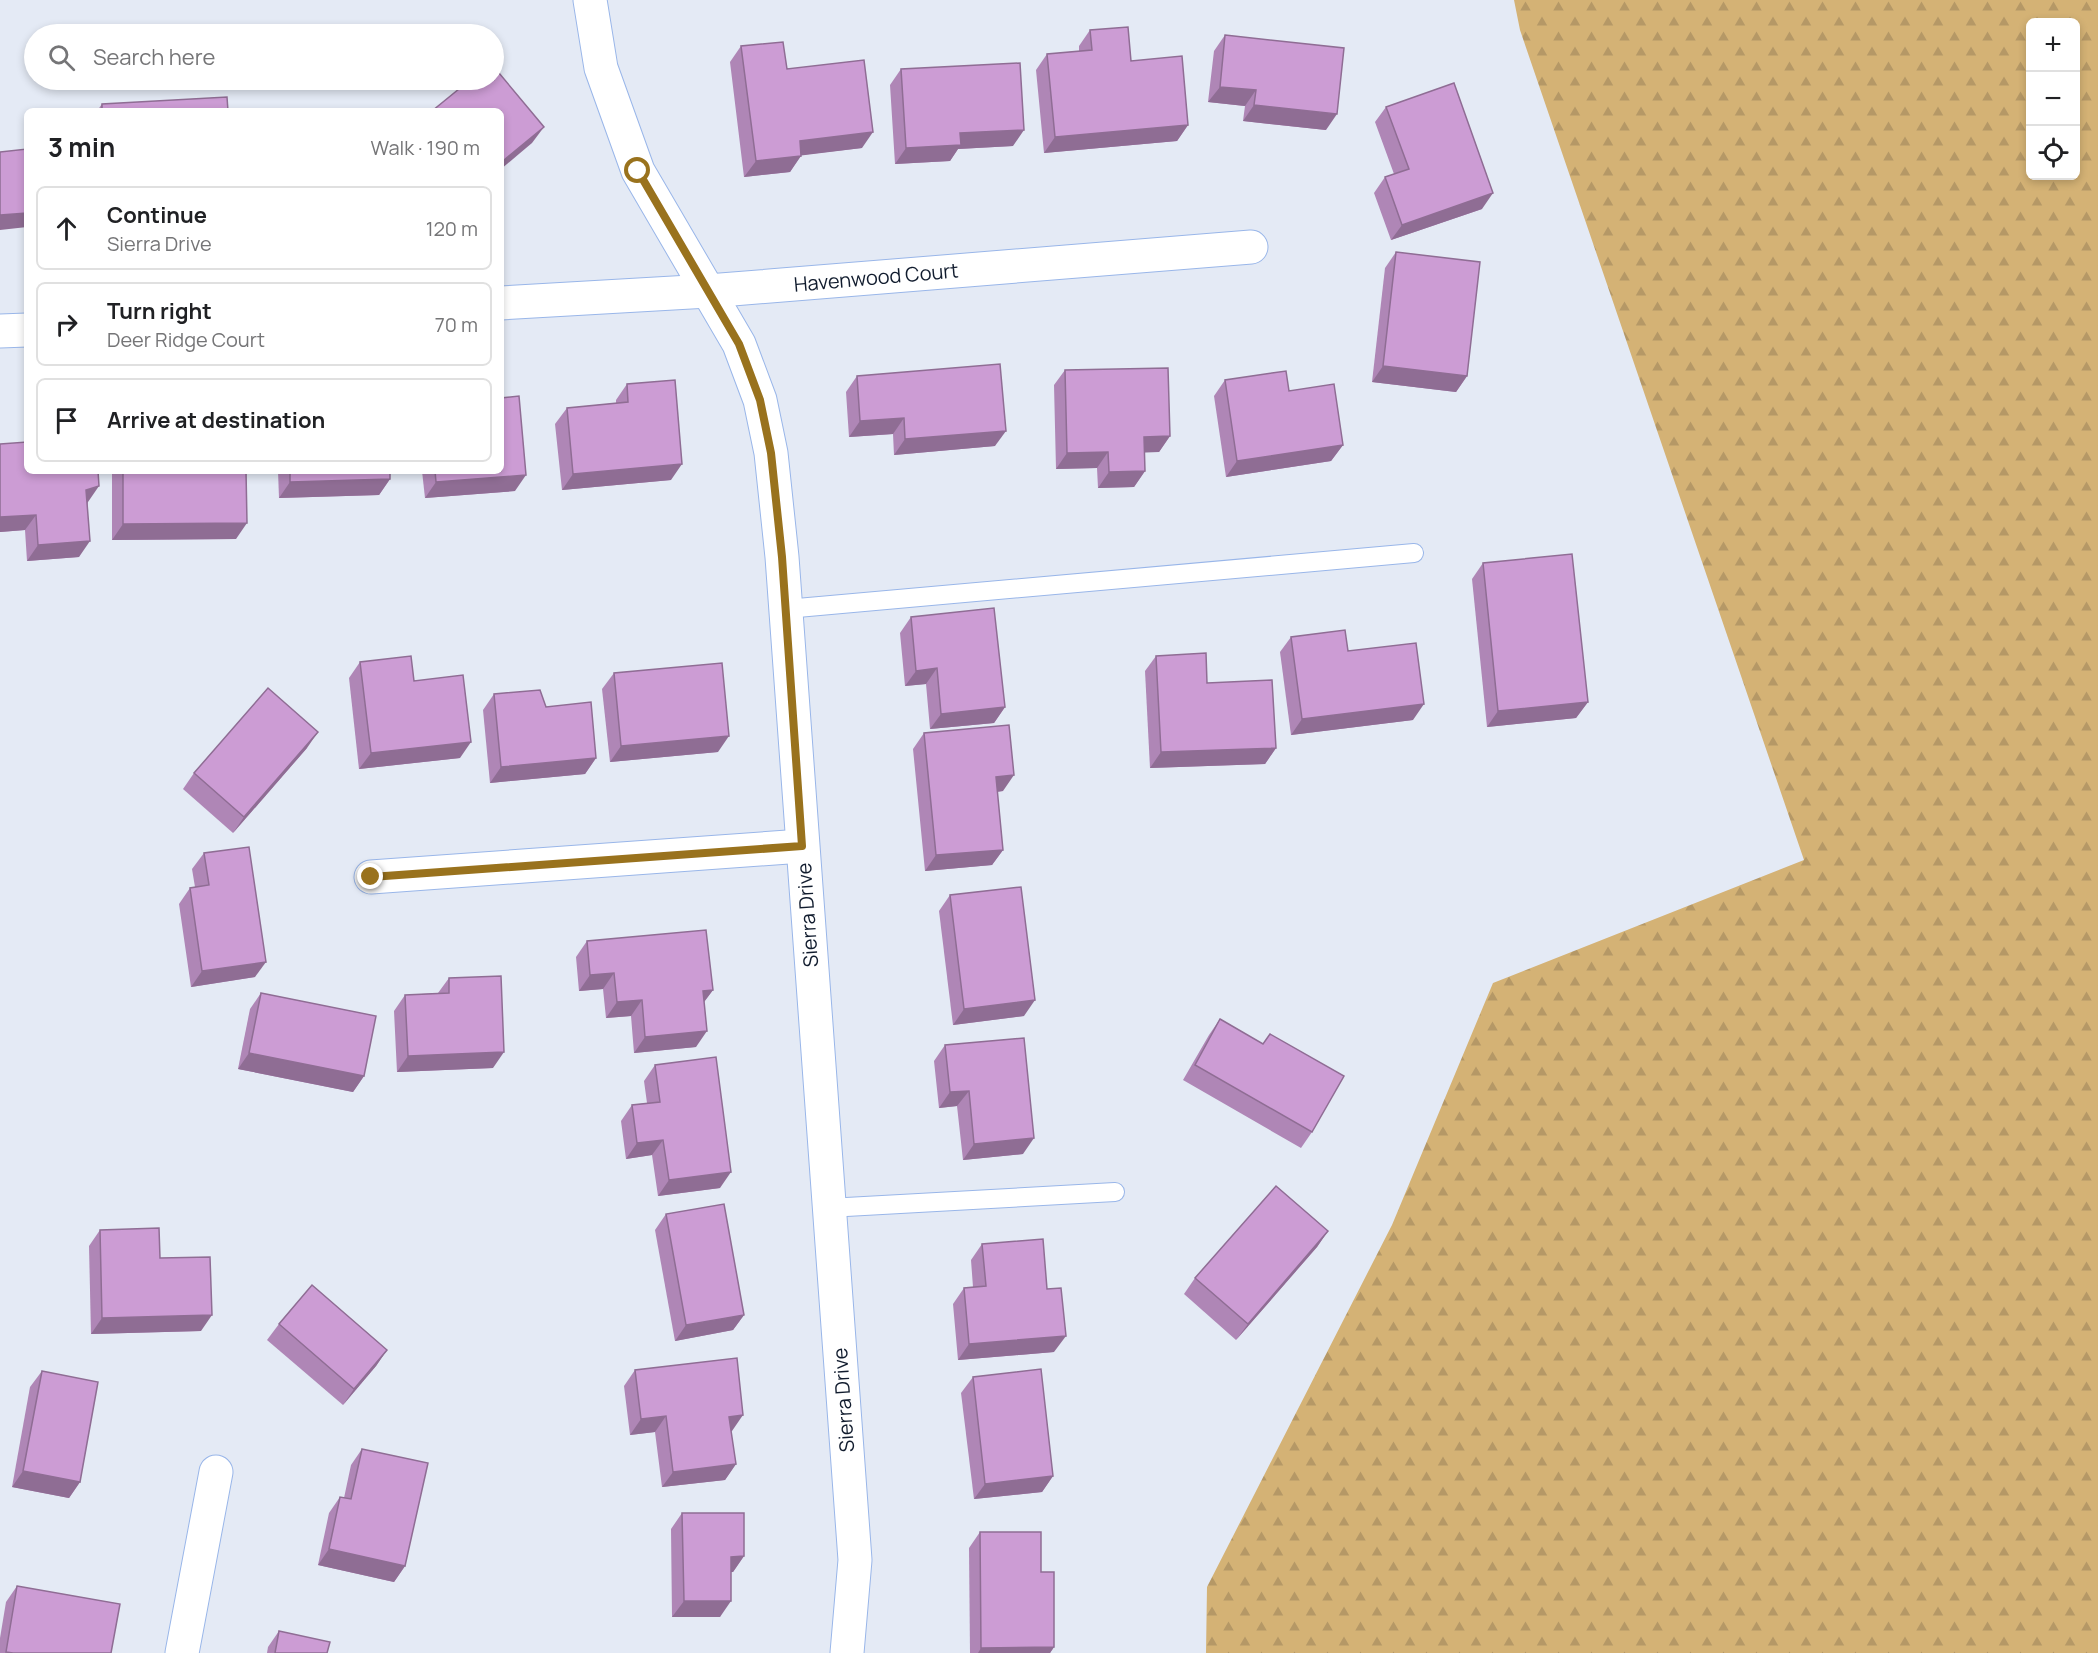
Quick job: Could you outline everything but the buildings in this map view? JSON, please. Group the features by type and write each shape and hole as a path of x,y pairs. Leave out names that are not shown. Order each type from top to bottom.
{"street":[{"name":"Sierra Drive","path":"590,0 601,69 638,171 739,344 760,400 771,453 786,609 855,1560 847,1653"},
{"name":"Havenwood Court","path":"504,303 708,291 1251,247"},
{"path":"0,331 24,330"},
{"path":"371,877 802,846"},
{"path":"182,1653 216,1472"}],"lane":[{"path":"786,609 1414,553"},
{"path":"828,1208 1115,1192"}],"green space":[{"path":"1514,0 2098,0 2098,1653 1206,1653 1207,1587 1392,1225 1493,983 1804,860 1520,30"}],"route":[{"path":"371,877 802,846 782,557 771,453 760,400 739,344 638,171"}]}
